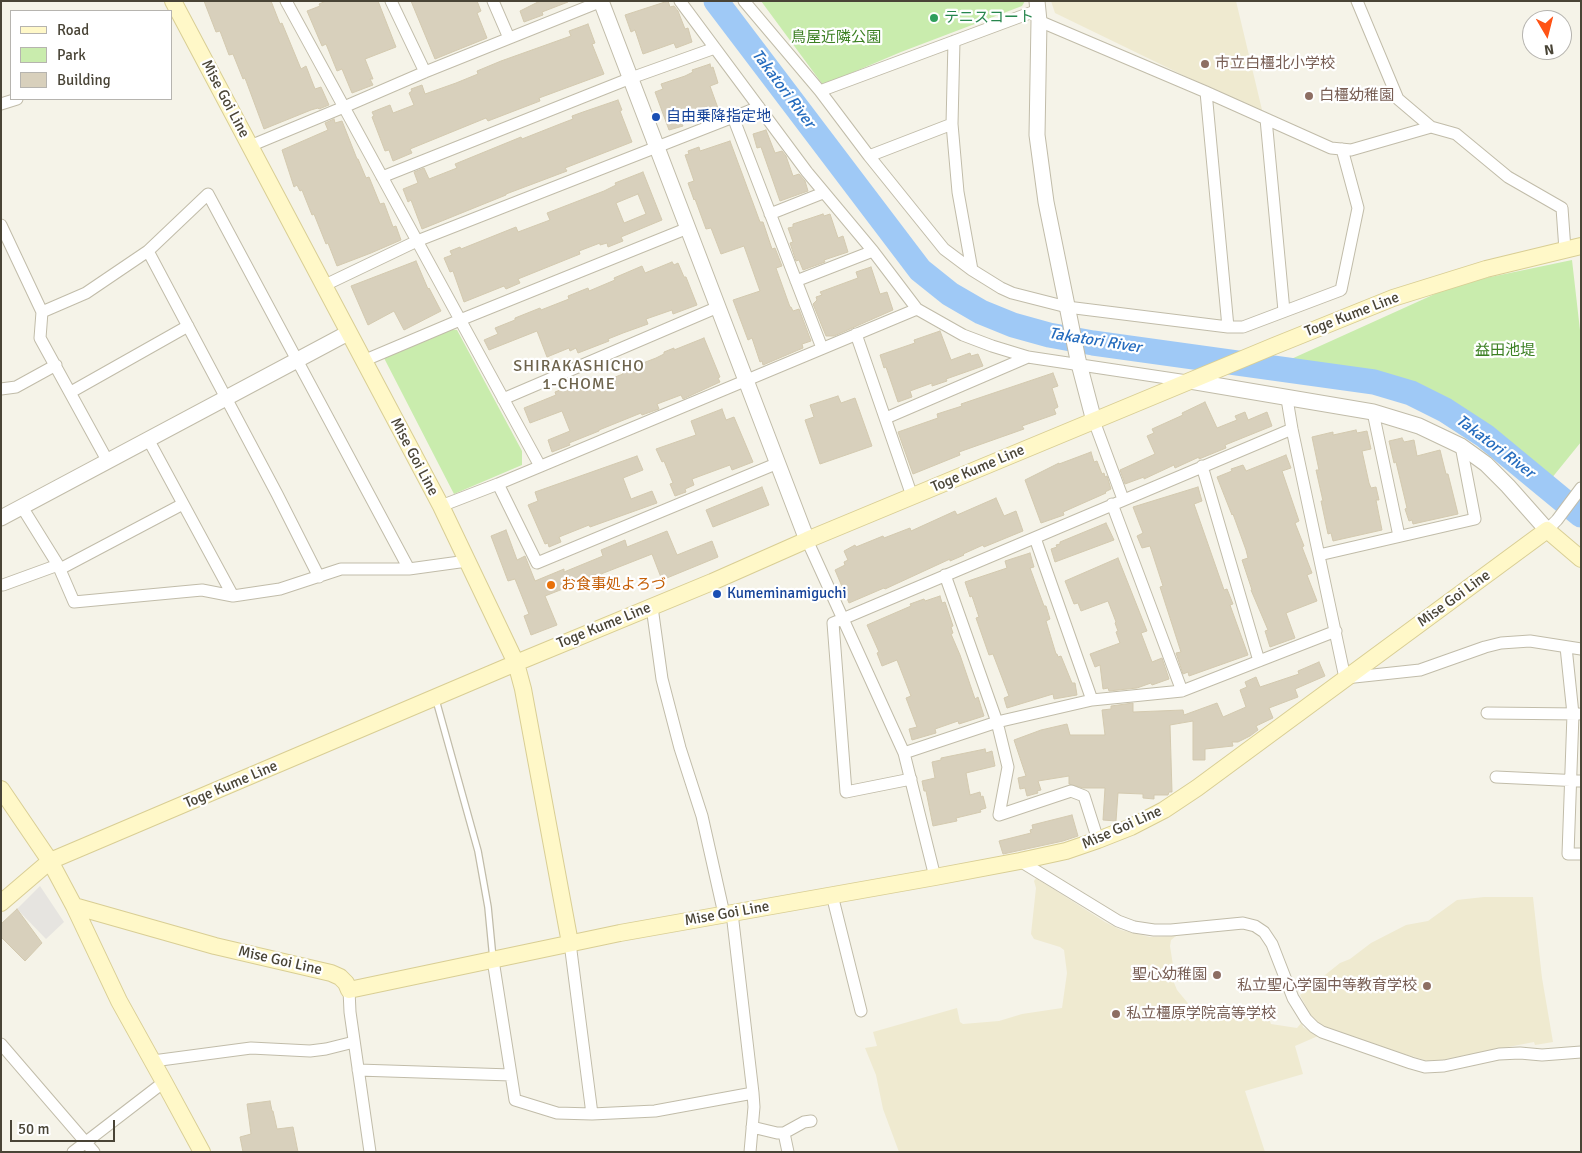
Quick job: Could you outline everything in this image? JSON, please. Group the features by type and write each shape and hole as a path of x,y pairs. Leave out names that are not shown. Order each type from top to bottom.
{"main road":[{"name":"Mise Goi Line","path":"172,1 441,506 516,663 523,689 570,943"},
{"name":"Toge Kume Line","path":"1,904 50,861 912,496 1393,298 1486,269 1573,248"},
{"name":"Mise Goi Line","path":"74,906 215,946 331,973 340,977 346,983 349,990 570,943 935,877 1066,851 1131,827 1164,810 1197,788 1552,525"},
{"path":"1552,525 1581,559"},
{"path":"1,789 50,861 74,906 119,1001 202,1152"}],"street":[{"path":"286,1 540,466"},
{"path":"391,1 425,72"},
{"path":"493,1 509,38"},
{"path":"250,146 344,108 425,72 602,1 807,540 904,753 935,877"},
{"path":"680,1 823,193 917,308 963,335 1028,357 1079,362 1196,379 1287,399 1374,412 1418,426 1461,446 1486,464 1552,525 1581,488"},
{"path":"744,1 820,91 869,156 944,248 972,270 1012,293 1068,312 1243,327 1341,290 1358,208 1342,149"},
{"path":"1357,1 1398,99 1431,127 1456,134 1508,177 1562,208 1573,248"},
{"path":"820,91 1038,11 1206,92 1331,148 1351,150 1431,127"},
{"path":"1038,11 1037,135 1046,202 1068,312 1094,421 1118,502 1182,691"},
{"path":"954,42 952,124 958,192 972,270"},
{"path":"382,177 631,78 715,48"},
{"path":"1206,92 1228,327"},
{"path":"1,104 13,100"},
{"path":"323,286 417,241 759,107"},
{"path":"733,117 822,348"},
{"path":"1266,119 1284,311"},
{"path":"869,156 952,124"},
{"path":"770,214 823,193"},
{"path":"42,312 86,292 148,251 208,194 409,569"},
{"path":"1,225 42,312 40,338 107,460"},
{"path":"363,361 688,228"},
{"path":"148,251 227,398 319,577"},
{"path":"796,282 872,252"},
{"path":"503,399 718,307"},
{"path":"441,506 498,484 917,308"},
{"path":"71,392 188,326"},
{"path":"1,518 348,333"},
{"path":"856,334 912,496"},
{"path":"886,418 1028,357"},
{"path":"1,389 16,387 56,365"},
{"path":"1287,399 1346,678 1420,670 1501,642 1530,642 1581,649"},
{"path":"1374,412 1399,536"},
{"path":"911,779 846,792 833,623 1292,429"},
{"path":"148,439 233,596"},
{"path":"1320,555 1475,519 1461,446"},
{"path":"498,484 537,563 778,463"},
{"path":"1202,466 1259,661"},
{"path":"3,585 59,567 184,504"},
{"path":"22,507 59,567 74,602 202,590 233,596 280,589 341,569 409,569 467,561"},
{"path":"1035,538 1092,700"},
{"path":"945,575 997,722 1008,767 999,815 1071,791 1084,796 1098,840"},
{"path":"652,607 662,679 728,913 753,1093 750,1152"},
{"path":"904,753 997,722 1092,700 1182,691 1336,630"},
{"path":"1566,647 1577,714 1576,781 1568,854 1581,854"},
{"path":"1487,712 1577,714"},
{"path":"1496,777 1576,781"},
{"path":"1020,861 1118,921 1134,927 1171,930 1243,923 1255,926 1264,932 1272,944 1294,998 1306,1019 1314,1027 1322,1032 1410,1063 1425,1067 1444,1066 1499,1054 1542,1055 1581,1052"},
{"path":"832,895 861,1011"},
{"path":"570,943 592,1114"},
{"path":"493,960 515,1100 557,1112 592,1114 655,1111 753,1093"},
{"path":"349,990 350,1012 370,1152"},
{"path":"152,1061 251,1048 310,1051 354,1042"},
{"path":"1,1044 94,1152"},
{"path":"358,1070 511,1075"},
{"path":"73,1152 164,1082"},
{"path":"752,1127 784,1133 811,1120"},
{"path":"784,1133 788,1152"}],"lane":[{"path":"435,698 478,851 488,907 493,960"}],"shaded area":[{"name":"市立白橿北小学校","path":"1051,1 1236,1 1263,114 1055,13"},
{"name":"私立橿原学院高等学校","path":"1036,878 1105,922 1121,930 1150,937 1176,936 1171,940 1170,946 1175,978 1173,980 1177,990 1192,1008 1203,1013 1217,1015 1218,1020 1264,1006 1271,1024 1297,1028 1302,1022 1303,1027 1318,1036 1295,1046 1303,1074 1245,1091 1265,1152 899,1152 883,1109 876,1075 865,1048 877,1046 873,1032 957,1008 960,1022 963,1024 999,1021 1022,1014 1062,1008 1067,973 1064,950 1034,939 1031,934 1036,888 1034,881"},
{"path":"40,886 64,922 46,939 17,909"},
{"name":"私立聖心学園中等教育学校","path":"1484,897 1533,897 1542,978 1553,1042 1535,1045 1534,1042 1431,1062 1326,1029 1311,1016 1300,995 1340,963 1350,959 1371,943 1406,925 1428,921 1457,900"}],"green space":[{"name":"鳥屋近隣公園","path":"761,1 1025,1 1022,6 901,52 823,85"},
{"name":"益田池堤","path":"1572,260 1581,339 1581,442 1551,479 1449,404 1411,385 1328,364 1289,360 1457,284"},
{"path":"448,329 457,330 522,451 522,465 454,494 384,358"}],"building":[{"path":"204,1 271,1 301,69 306,66 315,89 321,87 329,105 311,110 264,129 245,78 243,79 233,54 229,55 220,31 216,32"},
{"path":"326,1 378,1 396,47 365,59 373,79 370,79 373,85 352,93 342,69 337,71 326,44 322,46 307,11 320,6 319,4"},
{"path":"411,1 477,1 481,11 477,13 487,38 435,59"},
{"path":"540,1 568,2 542,12 543,15 524,22 520,11"},
{"path":"668,1 670,7 674,6 678,11 685,29 688,28 692,42 676,48 674,43 643,54 635,30 631,32 625,15"},
{"path":"588,24 595,43 592,44 604,74 539,98 540,101 488,121 486,118 410,149 412,153 393,161 389,150 385,151 372,117 374,116 372,112 390,105 393,113 414,105 409,93 412,91 411,89 422,85 425,94 456,83 478,74 477,71 501,61 571,36 569,31"},
{"path":"710,64 711,68 713,67 718,83 710,86 719,111 669,130 655,92 663,89 661,84 685,76 693,72 692,70"},
{"path":"618,100 622,110 620,111 632,142 565,168 567,171 422,229 411,200 408,202 403,189 418,183 414,172 424,168 429,179 457,168 455,164 521,137 522,139 573,119 572,116"},
{"path":"334,119 335,123 342,121 366,178 369,177 380,204 384,203 393,227 396,226 401,240 337,266 302,190 300,191 297,185 294,187 282,150 328,130 325,123"},
{"path":"766,130 775,153 782,151 786,156 793,176 799,174 805,181 808,191 780,201 761,147 757,148 753,134"},
{"path":"730,141 760,222 763,222 772,249 775,248 782,266 776,268 790,307 793,311 799,309 811,341 802,344 803,348 763,365 762,361 760,362 752,338 748,340 733,300 760,291 744,246 721,254 711,228 706,229 688,183 694,181 685,155 689,154 688,151 699,147 700,151"},
{"path":"643,172 662,220 621,237 623,241 608,247 607,243 600,245 600,243 579,251 580,254 518,279 520,283 506,289 504,286 464,302 453,271 450,272 444,258 452,255 450,251 460,247 461,249 516,227 518,232 550,220 547,213 604,191 616,185 615,183","holes":["638,194 646,214 624,223 616,203"]},
{"path":"823,214 824,216 830,214 838,238 843,236 848,252 803,270 799,260 796,261 790,243 793,242 788,228 793,227 793,224"},
{"path":"416,261 428,289 441,311 404,330 394,311 368,325 351,286"},
{"path":"672,262 674,265 678,263 684,277 686,277 697,305 673,314 672,310 646,319 648,324 578,353 576,348 570,351 569,348 547,357 537,331 489,350 484,340 498,334 495,328 540,308 541,310 569,299 568,296 588,288 589,291 642,266 645,273"},
{"path":"871,267 880,294 887,292 893,310 834,336 826,336 813,304 817,300 816,297 822,295 820,292 858,278 856,272"},
{"path":"940,331 951,360 970,353 971,356 978,354 983,366 946,379 947,381 932,386 932,383 910,391 912,397 898,402 880,355 915,343 914,340"},
{"path":"704,338 720,377 718,378 720,382 683,399 681,395 657,404 659,409 642,415 641,413 552,452 548,440 570,431 562,411 530,423 524,408 556,395 555,392 580,382 582,388 591,384 592,386 623,374 622,371 656,358 664,354 664,352"},
{"path":"1053,373 1058,386 1052,388 1058,407 1054,409 1056,414 1022,426 1024,429 959,452 960,455 913,474 898,432 938,418 937,414 962,406 961,404"},
{"path":"838,396 841,403 855,398 872,446 820,464 805,420 814,417 810,405"},
{"path":"1205,402 1217,428 1237,420 1235,416 1245,412 1248,420 1267,412 1272,426 1225,445 1226,448 1199,459 1199,457 1175,468 1174,465 1144,479 1144,477 1125,484 1120,470 1155,454 1147,436 1154,433 1152,429 1183,415 1182,413"},
{"path":"722,409 726,420 734,417 753,462 732,470 730,465 692,479 694,485 685,489 686,492 675,496 670,484 673,483 664,461 662,462 656,449 696,435 691,421"},
{"path":"1356,430 1357,433 1367,431 1371,449 1362,451 1369,483 1371,488 1376,487 1379,500 1376,500 1382,530 1333,541 1331,533 1328,534 1321,501 1323,501 1316,470 1319,470 1312,437 1333,432 1333,435"},
{"path":"1402,438 1404,442 1414,440 1417,456 1440,450 1458,514 1413,524 1412,520 1409,521 1396,462 1394,463 1389,441"},
{"path":"1091,452 1094,462 1097,461 1102,474 1104,473 1105,477 1107,476 1111,489 1063,512 1064,515 1041,523 1025,480 1059,463"},
{"path":"1286,455 1291,468 1282,471 1299,521 1295,523 1312,573 1307,575 1317,601 1286,613 1295,638 1270,647 1265,631 1268,630 1251,590 1242,560 1248,558 1246,550 1217,477 1243,465 1246,471"},
{"path":"637,456 643,470 623,478 631,499 652,491 657,503 590,527 589,525 559,537 561,542 549,547 548,543 545,544 528,505 538,501 535,492"},
{"path":"762,487 769,505 713,527 706,510"},
{"path":"1198,487 1202,501 1194,504 1224,590 1227,589 1233,604 1230,605 1248,655 1189,676 1188,672 1183,674 1176,653 1181,652 1160,587 1163,586 1150,546 1142,548 1137,536 1143,533 1133,507"},
{"path":"996,498 1004,516 1016,511 1023,531 984,547 983,545 964,555 950,561 950,559 885,589 849,603 835,570 845,565 844,562 848,560 844,551 855,545 856,547 883,536 884,538 910,528 911,531 955,511 957,515"},
{"path":"1106,523 1114,540 1055,562 1051,549 1057,547 1056,545"},
{"path":"506,530 517,560 525,556 535,581 564,569 564,572 603,556 601,550 625,540 627,547 667,531 677,555 712,541 718,557 662,580 652,554 545,596 557,625 531,635 524,616 529,614 515,579 508,581 491,536"},
{"path":"1030,553 1034,567 1030,568 1050,619 1046,621 1056,654 1058,657 1061,656 1072,683 1075,683 1077,695 1054,699 1053,694 1007,708 1004,698 1009,696 993,654 989,655 976,618 979,617 965,582 1007,568 1005,561"},
{"path":"1118,558 1147,631 1141,633 1152,662 1162,658 1169,679 1137,688 1109,691 1108,688 1103,689 1100,665 1095,667 1090,654 1120,643 1116,632 1118,631 1116,622 1108,601 1081,611 1078,603 1074,604 1065,581"},
{"path":"940,596 942,603 945,602 953,626 951,627 953,633 951,634 975,699 978,697 984,716 959,724 958,721 935,729 936,733 912,740 909,729 917,727 906,698 911,696 897,660 882,666 877,653 879,652 867,625 911,606 910,604"},
{"path":"1319,662 1325,676 1295,689 1298,697 1269,708 1273,718 1256,726 1258,730 1250,736 1238,742 1232,742 1233,746 1205,749 1205,760 1193,760 1193,721 1170,725 1172,792 1169,792 1168,795 1154,795 1154,799 1143,798 1143,794 1118,793 1116,821 1103,820 1105,788 1083,788 1069,784 1069,776 1038,781 1041,790 1037,791 1038,793 1027,796 1025,788 1020,789 1018,778 1026,776 1014,740 1041,730 1067,724 1070,735 1105,735 1102,710 1111,709 1111,706 1133,703 1133,712 1183,710 1184,715 1217,703 1223,717 1246,707 1240,690 1247,687 1245,682 1256,677 1260,687 1299,674 1298,671"},
{"path":"985,749 986,753 992,751 995,766 966,773 970,795 980,792 986,808 980,810 981,812 956,818 957,821 933,826 926,791 924,791 922,781 935,778 932,762 941,760 941,758"},
{"path":"1072,815 1078,836 1003,854 999,841 1031,833 1032,825"},
{"path":"17,909 42,943 25,961 1,937 1,924"},
{"path":"270,1101 277,1129 293,1127 298,1152 243,1152 240,1137 251,1134 247,1104"}],"waterway":[{"name":"Takatori River","path":"716,1 920,270 950,294 981,312 1013,325 1049,335 1093,343 1374,382 1411,393 1445,410 1485,436 1581,515"}],"place":[{"name":"テニスコート","path":"934,18"},
{"name":"市立白橿北小学校","path":"1205,64"},
{"name":"白橿幼稚園","path":"1309,96"},
{"name":"自由乗降指定地","path":"656,117"},
{"name":"お食事処よろづ","path":"551,585"},
{"name":"Kumeminamiguchi","path":"717,594"},
{"name":"聖心幼稚園","path":"1217,975"},
{"name":"私立聖心学園中等教育学校","path":"1427,986"},
{"name":"私立橿原学院高等学校","path":"1116,1014"}],"district":[{"name":"SHIRAKASHICHO 1-CHOME","path":"579,376"}]}
